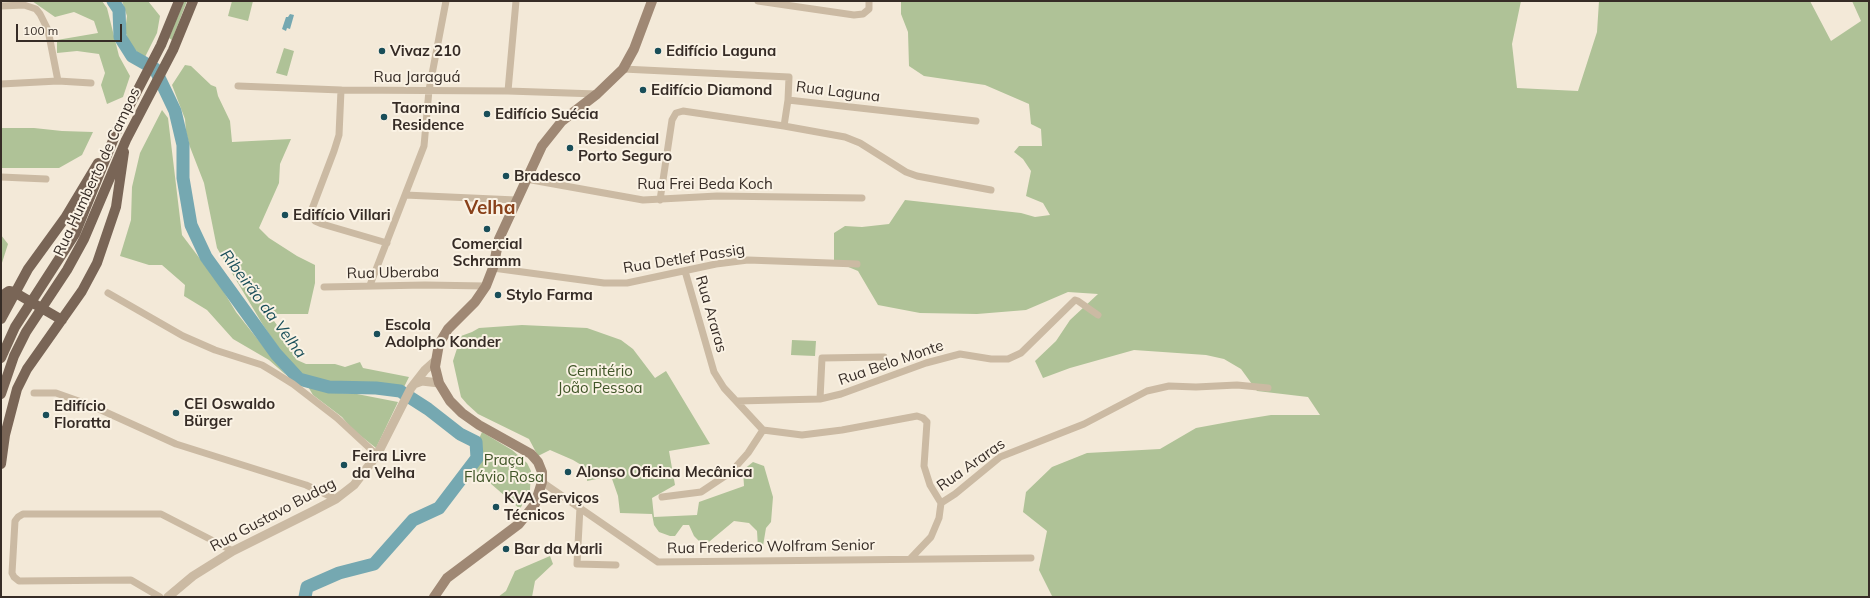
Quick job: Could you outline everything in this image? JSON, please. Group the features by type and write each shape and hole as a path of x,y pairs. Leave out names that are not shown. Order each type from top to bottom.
{"main road":[{"name":"Rua Humberto de Campos","path":"1,358 15,328 75,234 118,128 161,45 179,1"},
{"name":"Rua Humberto de Campos","path":"1,394 14,356 26,332 57,286 84,239 126,140 173,50 194,1"},
{"path":"434,597 447,578 519,524 535,504 542,482 542,472 538,462 530,454 462,414 450,401 435,373 440,344 446,333 475,302 486,286 499,238 526,179 549,136 571,113 597,94 623,69 634,49 652,1"},
{"path":"1,319 14,292 28,269 65,218 118,128"},
{"path":"1,464 4,435 17,389 27,370 85,286 97,263 116,207 126,140"},
{"path":"1,303 6,293 9,291 14,292 62,320"}],"street":[{"path":"370,285 424,146 429,90 446,1"},
{"path":"508,91 516,1"},
{"path":"758,1 854,15 863,14 869,9 869,1"},
{"path":"1,6 24,5 32,7 40,14 48,30 58,82"},
{"name":"Rua Laguna","path":"623,69 789,77 788,100 976,121"},
{"path":"1,84 58,82 91,83"},
{"name":"Rua Jaraguá","path":"238,86 341,90 508,91 597,94"},
{"path":"341,90 338,135 334,151 312,209 312,216 315,221 322,224 386,243"},
{"path":"784,126 788,100"},
{"path":"660,200 672,120 676,113 683,111 845,137 860,143 906,172 917,176 991,190"},
{"path":"1,177 46,179"},
{"name":"Rua Frei Beda Koch","path":"526,179 643,200 717,196 862,198"},
{"path":"405,195 516,200"},
{"name":"Rua Detlef Passig","path":"492,268 604,283 627,284 685,270 748,260 857,264"},
{"name":"Rua Araras","path":"685,270 714,372 724,388 763,430 802,435 842,430 917,416 923,418 927,422 924,466 930,485 941,503 955,494 1000,457 1084,424 1147,391 1169,386 1196,388 1237,385 1268,388"},
{"name":"Rua Uberaba","path":"324,287 370,285 486,286"},
{"path":"108,293 183,336 215,350 262,364 293,384 337,418 377,455"},
{"name":"Rua Belo Monte","path":"737,401 820,399 840,394 926,363 960,354 991,360 1008,359 1021,353 1075,300 1098,315"},
{"path":"820,399 822,358 884,357"},
{"path":"416,382 435,373"},
{"path":"416,382 435,373"},
{"name":"Rua Gustavo Budag","path":"168,597 193,576 233,551 336,498 354,485 377,455 401,407 416,382 435,373"},
{"path":"34,393 56,393 90,405 176,444 306,485 336,498"},
{"path":"662,497 701,492 731,472 748,453 763,430"},
{"name":"Rua Frederico Wolfram Senior","path":"542,482 658,562 911,558 1031,558"},
{"path":"911,558 931,537 939,518 941,503"},
{"path":"580,507 577,564 616,564"},
{"path":"160,597 131,580 19,581 14,578 12,573 15,521 23,514 161,514 233,551"}],"green space":[{"path":"32,1 102,1 107,8 119,56 130,76 123,97 107,104 101,85 105,73 99,54 77,51 57,53 57,40 98,33 94,21 74,12 55,17"},
{"path":"122,1 148,1 160,16 157,33 145,57 140,55 130,44 125,31 127,16"},
{"path":"184,1 187,1 172,40 169,38"},
{"path":"232,1 253,1 248,21 228,16"},
{"path":"901,1 1521,1 1512,44 1517,88 1578,91 1597,32 1599,1 1810,1 1831,41 1861,21 1852,1 1869,1 1869,597 1052,596 1039,570 1047,531 1023,512 1026,492 1052,467 1087,453 1160,449 1196,428 1271,415 1320,415 1308,397 1257,391 1241,369 1224,359 1206,355 1134,350 1070,368 1043,378 1035,361 1056,341 1070,320 1098,294 1068,292 1026,310 977,314 920,313 878,305 858,271 834,261 834,233 845,226 862,227 889,224 905,200 1021,213 1035,217 1050,215 1043,203 1026,196 1031,171 1023,159 1014,152 1019,146 1042,146 1041,129 1031,124 1029,104 985,85 924,76 909,66 908,32 901,14"},
{"path":"284,48 294,51 287,76 276,73"},
{"path":"185,65 191,66 211,85 216,87 218,96 230,121 232,142 291,139 280,164 279,183 259,228 269,238 297,256 315,265 315,283 308,314 275,314 274,321 287,339 297,360 306,364 335,364 345,367 360,362 363,368 409,377 403,389 336,383 302,378 289,363 263,325 217,248 204,183 190,147 186,132 185,119 172,85"},
{"path":"162,110 168,118 182,235 219,284 236,312 286,375 269,360 233,339 207,310 184,296 185,285 162,265 149,265 120,256 131,220 132,187 140,153"},
{"path":"1,128 34,128 93,132 82,155 59,168 1,168"},
{"path":"1,235 8,244 1,266"},
{"name":"Cemitério João Pessoa","path":"522,325 587,328 621,340 633,349 655,378 666,371 710,444 669,451 675,485 652,498 654,517 697,515 699,502 744,486 743,470 753,462 764,466 773,497 771,522 766,528 763,546 758,547 757,531 749,523 734,521 704,546 694,536 689,525 683,525 675,536 670,536 659,532 654,525 652,514 620,513 618,496 611,476 587,481 588,469 573,460 550,450 538,456 529,439 478,414 467,404 461,397 453,361 461,336 479,328"},
{"path":"792,340 816,341 815,356 791,355"},
{"path":"307,385 339,393 357,394 398,402 376,448 352,429 342,417 313,395"},
{"name":"Praça Flávio Rosa","path":"482,432 512,450 527,463 531,471 530,490 520,509 475,470 481,455 478,441"},
{"path":"550,556 553,564 535,581 532,597 498,597 506,591 515,571"}],"water":[{"path":"290,14 294,15 290,29 287,28 286,31 282,29 286,17"}],"waterway":[{"name":"Ribeirão da Velha","path":"113,1 119,10 120,37 132,56 155,69 175,111 183,145 183,178 191,225 206,257 276,354 299,379 329,387 376,388 400,391 428,409 460,434 476,442 477,458 439,508 413,520 374,564 339,573 307,587 305,597"}],"place":[{"name":"Vivaz 210","path":"382,51"},
{"name":"Edifício Laguna","path":"658,51"},
{"name":"Edifício Diamond","path":"643,90"},
{"name":"Edifício Suécia","path":"487,114"},
{"name":"Taormina Residence","path":"384,117"},
{"name":"Residencial Porto Seguro","path":"570,148"},
{"name":"Bradesco","path":"506,176"},
{"name":"Edifício Villari","path":"285,215"},
{"name":"Comercial Schramm","path":"487,229"},
{"name":"Stylo Farma","path":"498,295"},
{"name":"Escola Adolpho Konder","path":"377,334"},
{"name":"CEI Oswaldo Bürger","path":"176,413"},
{"name":"Edifício Floratta","path":"46,415"},
{"name":"Feira Livre da Velha","path":"344,465"},
{"name":"Alonso Oficina Mecânica","path":"568,472"},
{"name":"KVA Serviços Técnicos","path":"496,507"},
{"name":"Bar da Marli","path":"506,549"}],"district":[{"name":"Velha","path":"490,208"}]}
